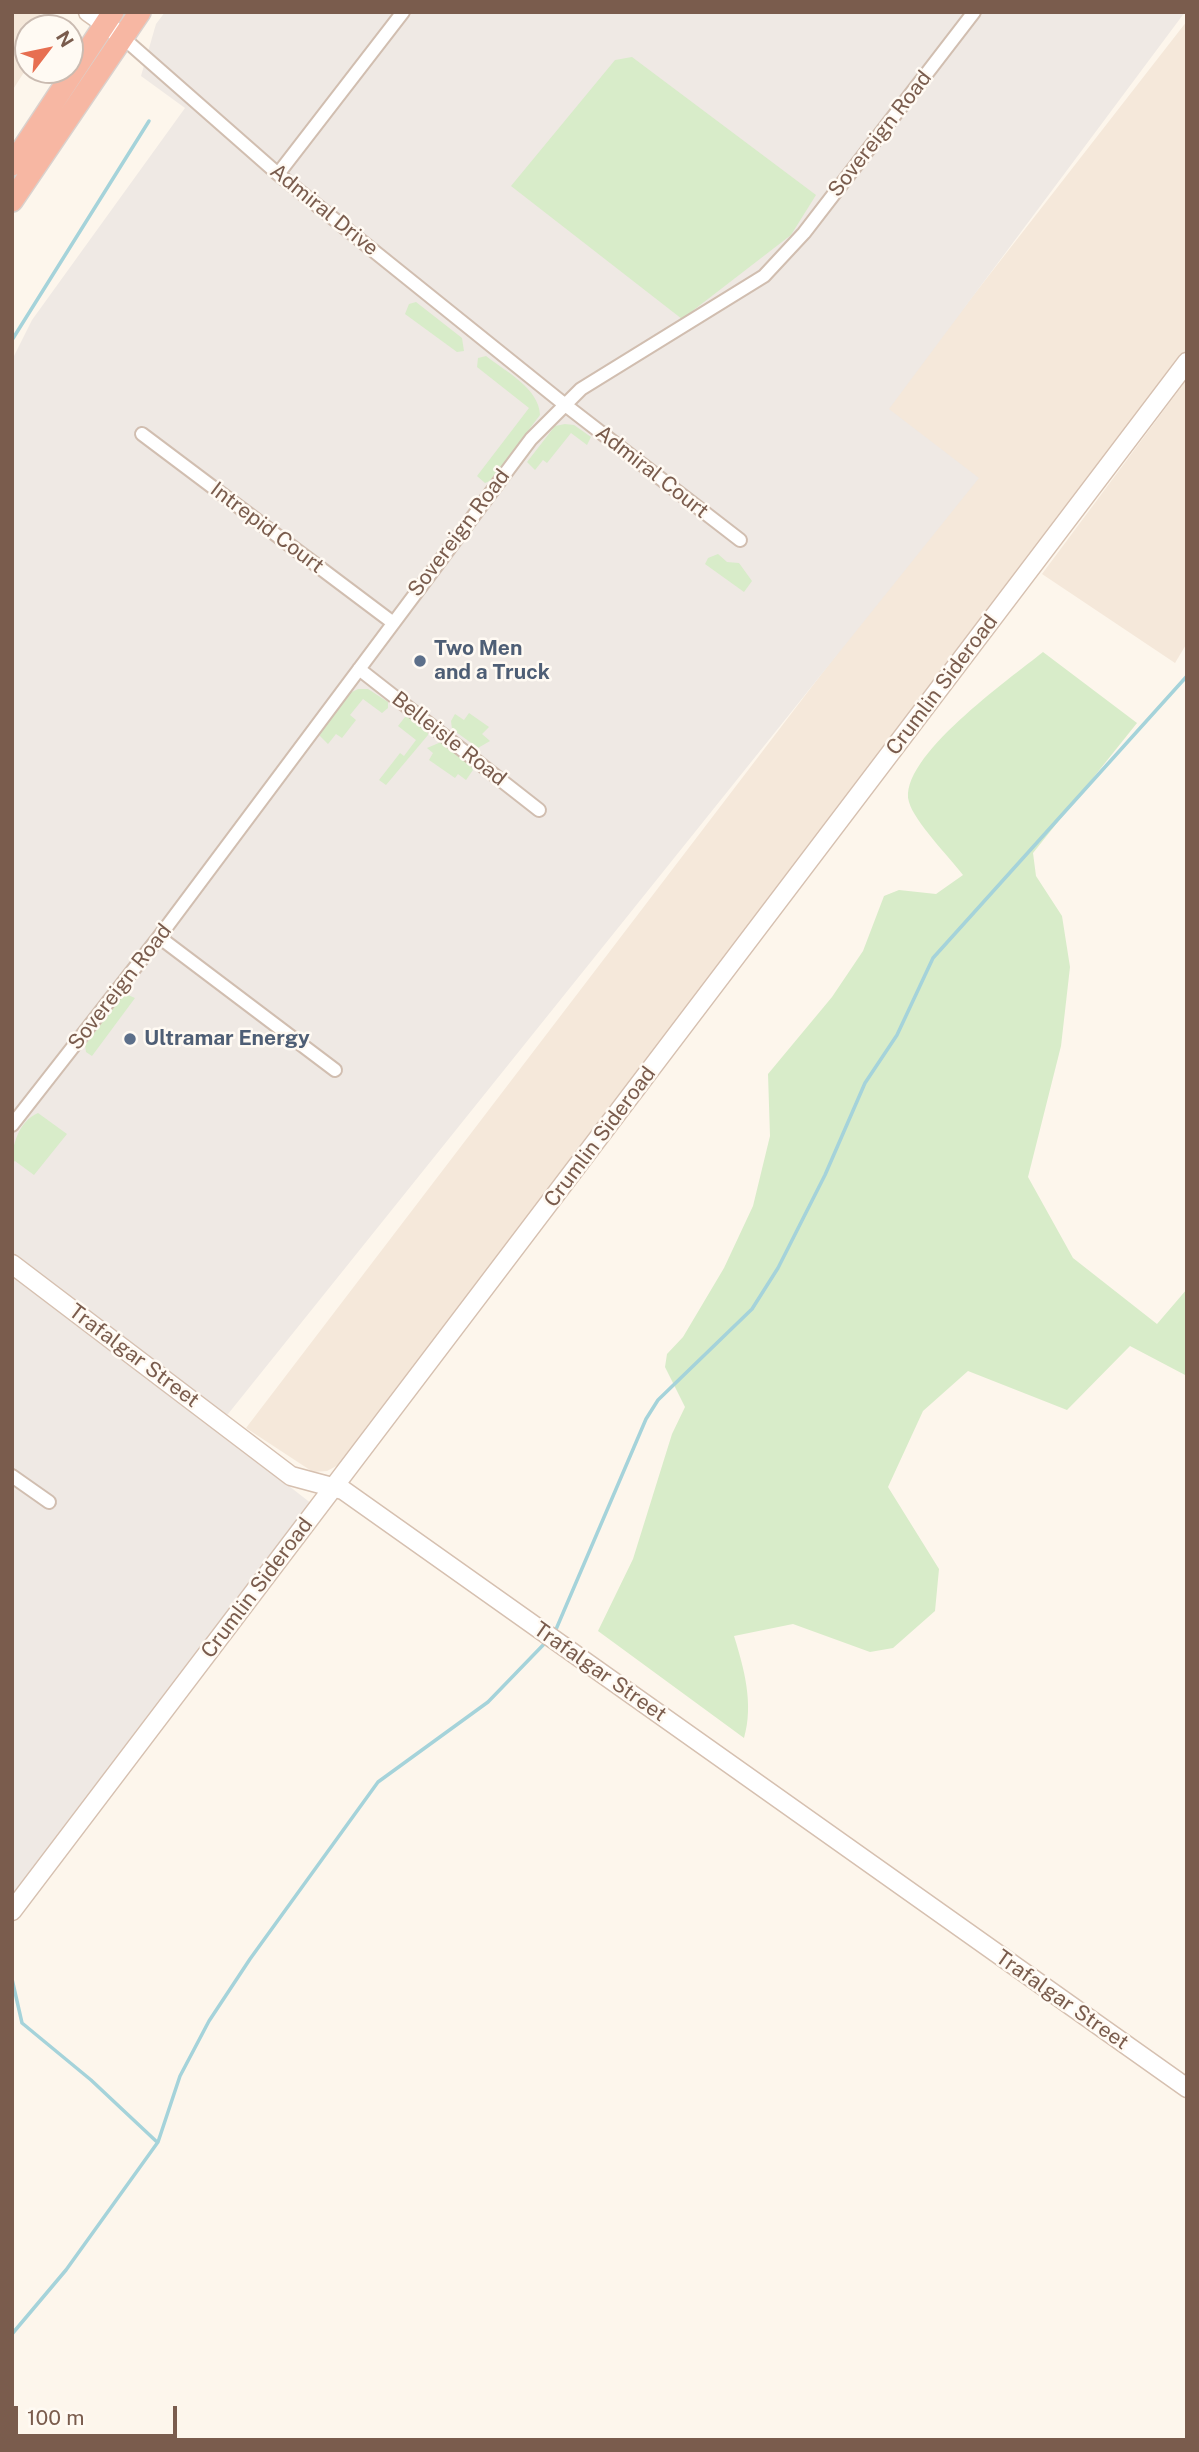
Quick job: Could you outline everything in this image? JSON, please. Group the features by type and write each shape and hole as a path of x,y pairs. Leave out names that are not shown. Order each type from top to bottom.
{"highway":[{"path":"12,165 107,21 140,12"},
{"path":"12,201 107,21"}],"street":[{"path":"278,174 403,12"},
{"name":"Sovereign Road","path":"12,1125 159,937 531,439 581,389 764,276 804,233 974,12"},
{"name":"Admiral Drive","path":"107,21 278,174 564,404"},
{"name":"Crumlin Sideroad","path":"12,1911 1187,362"},
{"name":"Admiral Court","path":"564,404 740,540"},
{"name":"Intrepid Court","path":"142,434 392,622"},
{"name":"Belleisle Road","path":"359,669 539,810"},
{"path":"159,937 335,1070"},
{"name":"Trafalgar Street","path":"12,1264 291,1476 334,1487 354,1497 1187,2088"},
{"path":"12,1476 49,1502"}],"shaded area":[{"path":"12,12 40,12 14,14 14,84 16,84 12,91"},
{"path":"165,12 1185,12 889,409 979,478 216,1429 312,1504 12,1900 12,360 32,320 185,108 141,76 156,24"},
{"path":"1187,21 1187,350 929,695 344,1462 327,1471 313,1472 246,1428 852,634 849,455"},
{"path":"1187,379 1187,643 1175,663 1042,574"}],"green space":[{"path":"632,57 816,195 791,235 682,319 511,186 615,60"},
{"path":"416,302 462,338 464,351 457,352 405,314 409,304"},
{"path":"486,356 528,389 538,405 540,415 490,481 485,483 477,476 529,408 477,367 478,358"},
{"path":"574,425 591,437 587,445 571,433 547,463 543,460 535,470 527,462 555,426"},
{"path":"718,554 727,562 739,563 752,581 744,592 705,564 708,558"},
{"path":"1043,652 1137,723 1033,853 1036,876 1062,916 1070,967 1061,1046 1028,1177 1073,1258 1157,1324 1187,1289 1187,1376 1130,1346 1067,1410 968,1371 923,1411 888,1487 939,1569 935,1611 893,1648 870,1652 793,1624 734,1636 748,1699 744,1738 598,1631 633,1559 672,1434 685,1407 665,1367 667,1354 683,1337 724,1268 753,1206 770,1136 768,1074 832,997 863,951 884,896 899,890 936,894 963,875 912,810 909,802 910,784 920,764 959,720"},
{"path":"358,689 368,689 388,702 388,708 382,713 363,699 350,715 356,720 342,738 336,734 328,744 319,735 350,693"},
{"path":"469,713 489,727 482,734 490,741 478,748 452,729 451,721 455,714 464,720"},
{"path":"405,717 428,731 428,735 386,785 379,780 400,753 404,756 416,740 398,726"},
{"path":"441,742 470,764 473,770 466,780 458,774 455,778 429,760 433,753 427,748"},
{"path":"128,995 135,998 92,1056 86,1052 85,1045 121,997"},
{"path":"38,1113 67,1134 34,1175 15,1161 12,1163 12,1156 21,1128"}],"waterway":[{"path":"12,340 149,121"},
{"path":"554,1634 646,1419 658,1400 752,1309 778,1268 825,1175 865,1083 897,1035 933,958 1187,676"},
{"path":"12,2334 66,2270 158,2142 180,2076 209,2021 250,1959 378,1782 488,1702 546,1642"},
{"path":"12,1979 22,2023 91,2080 157,2142"}],"place":[{"name":"Two Men and a Truck","path":"420,661"},
{"name":"Ultramar Energy","path":"130,1039"}]}
